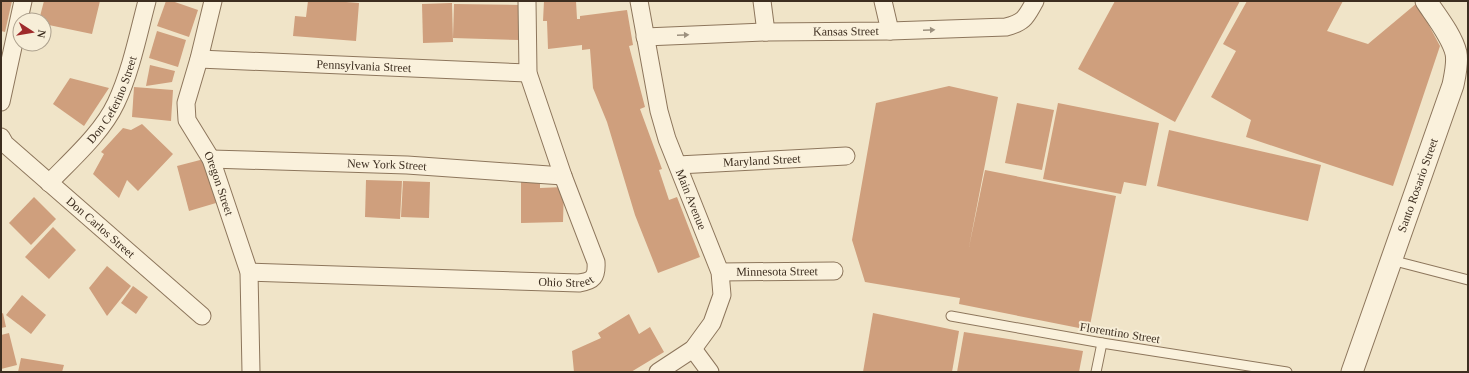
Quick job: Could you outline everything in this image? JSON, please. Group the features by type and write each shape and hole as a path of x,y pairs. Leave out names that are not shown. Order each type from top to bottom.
{"street":[{"path":"1,102 23,1"},
{"name":"Don Ceferino Street","path":"49,183 99,130 116,104 128,70 147,1"},
{"name":"Oregon Street","path":"213,1 199,59 186,103 187,120 211,159 248,272 252,372"},
{"name":"Ohio Street","path":"248,272 579,283 588,281 594,277 597,270 596,262 563,176 528,73 527,1"},
{"name":"Main Avenue","path":"639,1 644,37 659,111 667,139 720,272 722,295 712,323 693,349 658,372"},
{"path":"762,1 766,32"},
{"path":"883,1 890,31"},
{"name":"Kansas Street","path":"644,37 766,32 890,31 1006,27 1015,25 1024,19 1035,1"},
{"name":"Santo Rosario Street","path":"1352,372 1453,85 1462,67 1448,35 1426,1"},
{"name":"Pennsylvania Street","path":"199,59 528,73"},
{"name":"Don Carlos Street","path":"1,137 5,144 202,316"},
{"name":"Maryland Street","path":"678,165 846,156"},
{"name":"New York Street","path":"211,159 407,165 563,176"},
{"name":"Minnesota Street","path":"720,272 834,271"},
{"path":"693,349 710,372"}],"lane":[{"path":"1391,260 1468,280"},
{"name":"Florentino Street","path":"951,316 1102,343 1287,372"},
{"path":"1096,372 1102,343"}],"building":[{"path":"1,1 12,1 5,32 1,31"},
{"path":"44,1 100,1 92,34 52,26 52,12 41,12"},
{"path":"166,1 172,1 198,10 189,37 157,26"},
{"path":"308,1 359,3 356,41 293,36 295,16 306,17"},
{"path":"544,1 576,1 577,19 580,19 580,16 627,10 633,45 629,46 645,107 640,109 662,169 659,170 669,200 677,197 700,257 658,273 635,215 607,122 593,88 590,49 582,50 582,45 548,49 547,21 543,21"},
{"path":"1115,1 1240,1 1175,122 1078,69"},
{"path":"1247,1 1343,1 1327,31 1368,44 1417,3 1440,46 1393,186 1246,137 1251,120 1211,97 1236,51 1223,44"},
{"path":"452,3 453,42 423,43 422,4"},
{"path":"454,4 521,5 520,40 453,38"},
{"path":"157,31 186,40 178,67 149,58"},
{"path":"150,65 175,71 172,82 146,86"},
{"path":"70,78 109,88 84,126 53,104"},
{"path":"949,86 998,97 969,247 985,170 1116,196 1089,330 959,304 960,298 865,282 852,240 876,103"},
{"path":"134,87 173,90 171,121 132,117"},
{"path":"1017,103 1054,110 1042,170 1005,163"},
{"path":"1058,103 1159,123 1146,186 1124,182 1121,194 1043,179"},
{"path":"142,124 173,154 138,191 127,180 119,198 93,174 104,154 101,152 123,128 131,130"},
{"path":"1169,130 1321,165 1308,221 1157,186"},
{"path":"204,159 216,203 189,211 177,166"},
{"path":"366,180 402,181 400,219 365,217"},
{"path":"403,181 430,182 429,218 401,217"},
{"path":"521,181 540,181 540,188 564,187 563,222 521,223"},
{"path":"34,197 56,219 31,245 9,223"},
{"path":"53,227 76,250 49,279 25,257"},
{"path":"107,266 131,286 107,316 89,288"},
{"path":"133,286 148,297 136,314 121,303"},
{"path":"22,295 46,315 31,334 6,315"},
{"path":"3,313 6,327 1,328 1,314"},
{"path":"873,313 959,331 952,372 863,372"},
{"path":"629,314 639,334 650,327 664,352 631,372 574,372 572,351 601,338 598,333"},
{"path":"964,332 1083,351 1079,372 957,372"},
{"path":"9,333 17,365 1,369 1,335"},
{"path":"21,358 64,365 62,372 18,372"}]}
